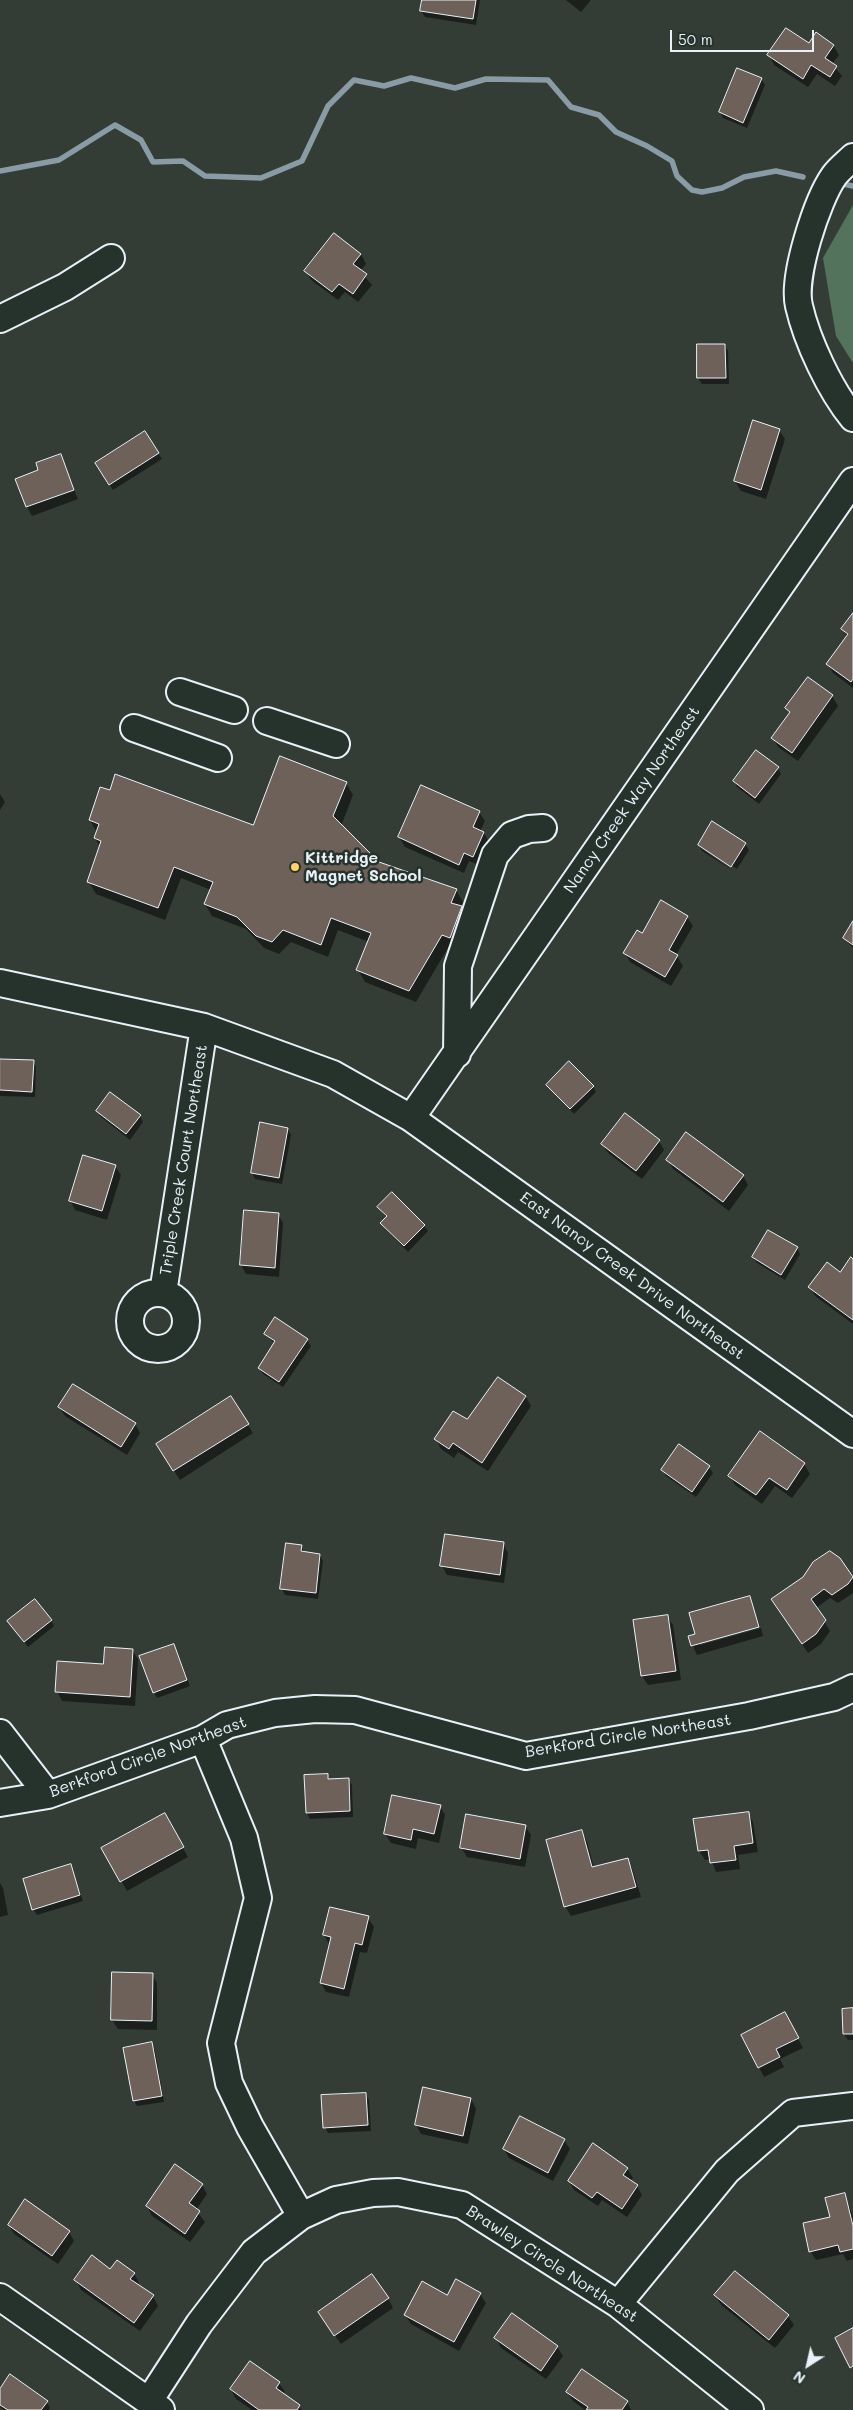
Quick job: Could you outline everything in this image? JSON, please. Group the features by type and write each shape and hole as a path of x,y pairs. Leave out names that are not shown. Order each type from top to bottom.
{"street":[{"path":"853,157 834,175 812,221 801,266 798,304 813,346 841,404 853,418"},
{"path":"0,319 65,287 111,258"},
{"name":"Nancy Creek Way Northeast","path":"411,1118 853,481"},
{"path":"180,692 234,710"},
{"path":"267,721 336,744"},
{"path":"134,728 218,758"},
{"path":"457,1054 458,966 495,855 512,835 529,829 543,828"},
{"path":"0,983 204,1027"},
{"name":"East Nancy Creek Drive Northeast","path":"204,1027 333,1074 411,1118 853,1434"},
{"name":"Triple Creek Court Northeast","path":"163,1293 204,1027"},
{"name":"Berkford Circle Northeast","path":"0,1804 48,1796 203,1739 228,1725 274,1713 314,1709 355,1710 526,1756 749,1716 834,1697 853,1688"},
{"path":"0,1733 48,1796"},
{"path":"203,1739 244,1838 258,1898 221,2044 229,2083 250,2127 300,2216"},
{"path":"618,2304 727,2170 793,2113 853,2106"},
{"name":"Brawley Circle Northeast","path":"0,2296 155,2406 199,2324 254,2252 300,2216 336,2200 374,2193 398,2192 462,2205 618,2304 750,2410"}],"green space":[{"path":"853,205 853,363 836,336 823,258"}],"building":[{"path":"422,0 476,0 473,19 420,11"},
{"path":"786,28 809,43 816,32 834,45 825,58 837,66 830,77 811,65 803,79 767,55"},
{"path":"737,68 762,78 743,123 719,112"},
{"path":"334,233 361,254 353,264 367,274 353,294 339,284 332,292 304,271"},
{"path":"697,344 725,344 726,378 697,378"},
{"path":"753,420 780,429 761,490 734,481"},
{"path":"145,431 159,453 109,485 95,463"},
{"path":"61,454 74,490 26,507 15,479 38,470 36,463"},
{"path":"853,613 853,679 851,682 826,664 848,634 841,629"},
{"path":"808,677 833,695 792,753 771,738 790,712 785,708"},
{"path":"756,750 779,767 755,798 733,781"},
{"path":"280,756 347,782 333,816 379,862 457,889 451,903 462,906 450,938 442,935 409,991 356,970 371,933 331,918 321,945 283,930 272,942 256,936 237,917 204,904 213,882 174,867 158,908 87,882 101,841 94,838 99,824 89,820 100,787 110,790 115,774 253,825"},
{"path":"421,785 480,811 473,827 484,832 473,857 464,853 459,865 398,837"},
{"path":"712,821 746,843 731,867 698,845"},
{"path":"661,900 688,916 669,950 678,955 665,977 623,953 637,930 642,933"},
{"path":"853,921 853,945 843,938"},
{"path":"0,1059 34,1060 32,1092 0,1090"},
{"path":"569,1061 594,1086 570,1109 546,1085"},
{"path":"110,1092 141,1115 126,1134 96,1111"},
{"path":"625,1113 660,1140 636,1171 601,1144"},
{"path":"260,1122 288,1128 279,1178 251,1173"},
{"path":"686,1132 744,1175 723,1202 666,1160"},
{"path":"83,1155 116,1165 102,1211 69,1201"},
{"path":"392,1192 425,1225 404,1246 380,1223 387,1216 377,1207"},
{"path":"244,1210 279,1213 275,1268 240,1265"},
{"path":"768,1230 798,1247 781,1275 752,1257"},
{"path":"851,1257 853,1259 853,1320 808,1287 827,1262 840,1272"},
{"path":"275,1317 308,1339 279,1382 258,1368 275,1341 264,1334"},
{"path":"498,1377 526,1396 482,1463 453,1443 449,1449 434,1439 453,1411 467,1419"},
{"path":"73,1384 136,1423 121,1447 58,1407"},
{"path":"231,1396 249,1424 173,1471 156,1444"},
{"path":"760,1431 805,1463 787,1490 769,1478 756,1495 728,1476"},
{"path":"679,1444 710,1466 692,1492 661,1470"},
{"path":"445,1534 504,1542 500,1575 440,1566"},
{"path":"286,1543 302,1545 301,1551 320,1554 316,1593 280,1589"},
{"path":"830,1551 840,1558 853,1577 848,1584 832,1595 824,1589 811,1599 826,1620 816,1634 802,1644 771,1599 803,1577 813,1562"},
{"path":"750,1596 759,1627 691,1646 688,1636 695,1634 689,1613"},
{"path":"35,1599 52,1620 24,1642 7,1621"},
{"path":"668,1615 676,1671 641,1676 633,1620"},
{"path":"174,1644 187,1680 153,1693 139,1656"},
{"path":"105,1647 133,1649 130,1697 55,1692 57,1661 103,1664"},
{"path":"328,1774 328,1779 349,1778 350,1811 306,1813 304,1775"},
{"path":"392,1795 441,1805 434,1834 413,1829 411,1840 384,1834"},
{"path":"749,1812 753,1843 734,1846 736,1860 710,1863 708,1850 698,1851 693,1819"},
{"path":"165,1813 184,1847 120,1882 101,1848"},
{"path":"466,1814 526,1825 520,1859 460,1848"},
{"path":"582,1830 592,1867 628,1858 636,1887 564,1907 546,1840"},
{"path":"71,1864 80,1895 32,1910 23,1879"},
{"path":"330,1907 369,1916 362,1945 355,1943 344,1989 320,1983 331,1937 323,1935"},
{"path":"112,1972 153,1973 152,2021 111,2020"},
{"path":"853,2008 853,2034 843,2034 842,2009"},
{"path":"785,2012 799,2038 776,2049 780,2057 758,2068 741,2035"},
{"path":"152,2042 162,2096 133,2101 123,2048"},
{"path":"423,2087 471,2098 463,2136 415,2125"},
{"path":"366,2093 368,2125 323,2128 321,2095"},
{"path":"520,2116 565,2139 548,2173 503,2149"},
{"path":"593,2143 628,2168 623,2175 638,2185 622,2209 597,2192 592,2198 568,2181"},
{"path":"175,2164 203,2184 189,2203 200,2211 185,2234 146,2206"},
{"path":"845,2193 853,2226 853,2249 840,2252 838,2245 809,2252 803,2223 830,2217 825,2198"},
{"path":"25,2199 70,2231 52,2256 8,2225"},
{"path":"92,2255 110,2269 117,2260 135,2273 130,2279 154,2295 134,2323 74,2280"},
{"path":"735,2271 789,2315 769,2340 714,2295"},
{"path":"372,2274 389,2298 334,2336 318,2312"},
{"path":"456,2279 481,2293 454,2342 404,2315 422,2281 447,2295"},
{"path":"512,2313 558,2346 541,2371 494,2338"},
{"path":"853,2328 853,2366 850,2368 835,2338"},
{"path":"250,2361 280,2382 276,2388 300,2405 297,2410 259,2410 230,2389"},
{"path":"582,2369 628,2401 622,2410 586,2410 588,2407 566,2392"},
{"path":"10,2374 48,2401 41,2410 8,2410 0,2405 0,2389"}],"waterway":[{"path":"0,171 59,160 115,125 141,140 153,162 183,161 205,176 261,178 302,161 328,106 354,80 384,86 411,78 455,88 486,79 548,80 571,107 599,115 616,132 647,146 672,161 677,176 692,190 702,192 722,188 744,177 776,171 803,177"},
{"path":"838,183 853,186"}],"place":[{"name":"Kittridge Magnet School","path":"295,867"}]}
